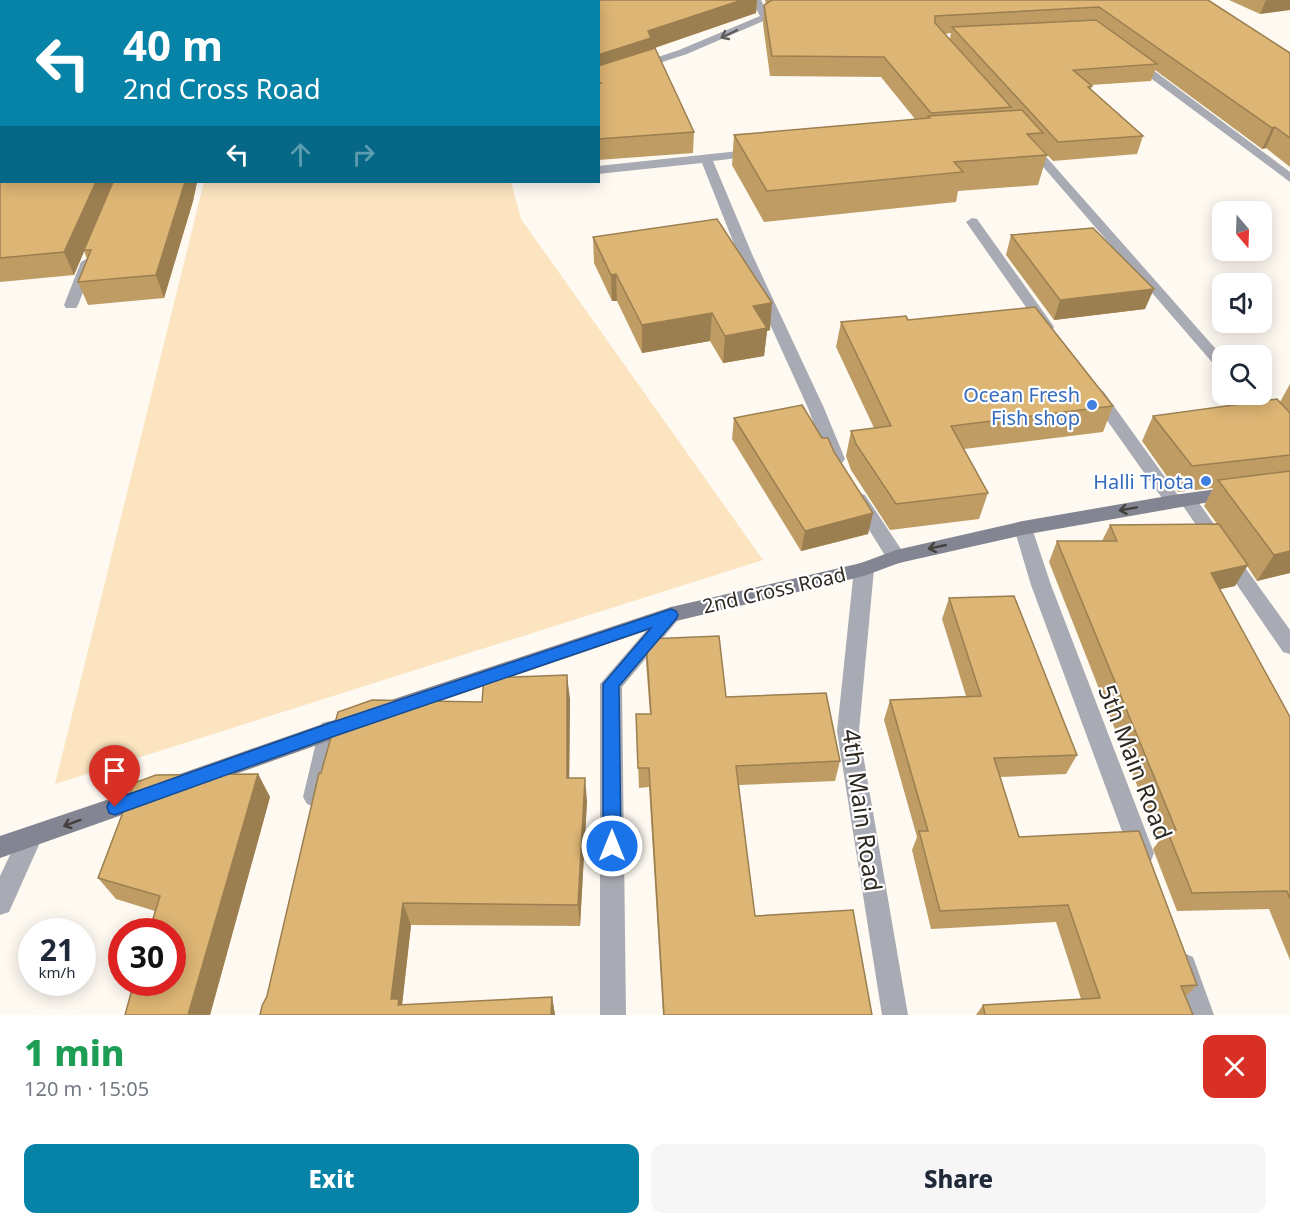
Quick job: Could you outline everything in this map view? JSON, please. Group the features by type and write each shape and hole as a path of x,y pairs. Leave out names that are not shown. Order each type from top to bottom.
{"street":[{"path":"600,79 664,61 721,39 765,17 756,0"},
{"path":"1122,52 1290,178"},
{"path":"1018,132 1212,354"},
{"path":"600,171 774,151"},
{"path":"706,158 745,254 816,408 841,472"},
{"path":"972,222 1054,337"},
{"path":"71,305 92,254"},
{"path":"1089,385 1290,646"},
{"path":"1258,405 1290,442"},
{"name":"2nd Cross Road","path":"0,847 330,730 671,615 864,568 896,557 1023,528 1250,490"},
{"path":"853,491 896,557"},
{"name":"5th Main Road","path":"1023,528 1041,585 1149,873"},
{"name":"4th Main Road","path":"864,568 848,731 895,1015"},
{"path":"613,1015 611,684 671,615"},
{"path":"309,821 330,730"},
{"path":"0,903 30,838"},
{"path":"1178,950 1201,1015"}],"shaded area":[{"path":"204,183 511,183 521,219 763,560 55,784"}],"building":[{"path":"600,0 742,0 648,31 651,38 600,54"},
{"path":"772,0 1208,0 1290,53 1290,138 1275,127 1272,128 1099,7 935,16 935,23 1011,107 931,113 884,57 772,56 764,5"},
{"path":"1096,20 1157,64 1073,70 1092,86 1088,87 1143,136 1058,142 952,27"},
{"path":"655,48 694,132 600,139 600,65"},
{"path":"1022,110 1043,133 1027,134 1047,155 954,162 963,172 767,191 734,135 930,118 928,116"},
{"path":"0,183 96,183 64,252 0,258"},
{"path":"113,183 185,183 156,275 78,282 91,250 84,250"},
{"path":"717,219 772,303 753,306 767,328 725,336 712,313 642,325 616,274 611,275 593,237"},
{"path":"1093,228 1154,289 1060,300 1011,235"},
{"path":"1035,307 1113,406 951,426 988,493 896,504 856,444 851,431 891,426 841,322 906,316 908,320"},
{"path":"1277,399 1290,413 1290,455 1192,466 1153,416 1233,405 1272,405 1272,400"},
{"path":"802,405 822,438 828,438 834,452 873,513 805,531 734,418"},
{"path":"1290,471 1290,551 1274,555 1218,480"},
{"path":"1219,524 1248,565 1211,573 1290,717 1290,899 1287,891 1192,893 1167,830 1176,830 1057,541 1117,541 1110,525"},
{"path":"1014,596 1077,755 994,758 1019,837 1139,831 1197,985 1181,986 1193,1015 985,1015 983,1005 1100,998 1068,905 940,911 919,831 928,831 890,700 981,696 949,598"},
{"path":"719,636 726,697 826,693 840,761 736,766 755,916 853,910 872,1015 664,1015 649,768 638,768 636,714 651,714 646,641 648,639"},
{"path":"567,675 567,778 585,778 578,905 403,903 391,999 399,999 398,1005 552,997 551,1015 260,1015 267,996 319,773 321,773 338,712 372,700 482,702 484,678"},
{"path":"258,774 188,1015 125,1015 130,996 186,996 186,918 153,918 160,896 98,878 134,783 156,775"}],"place":[{"name":"Ocean Fresh Fish shop","path":"1092,405"},
{"name":"Halli Thota","path":"1206,481"}],"route":[{"path":"115,807 330,730 671,615 611,684 612,846"}]}
